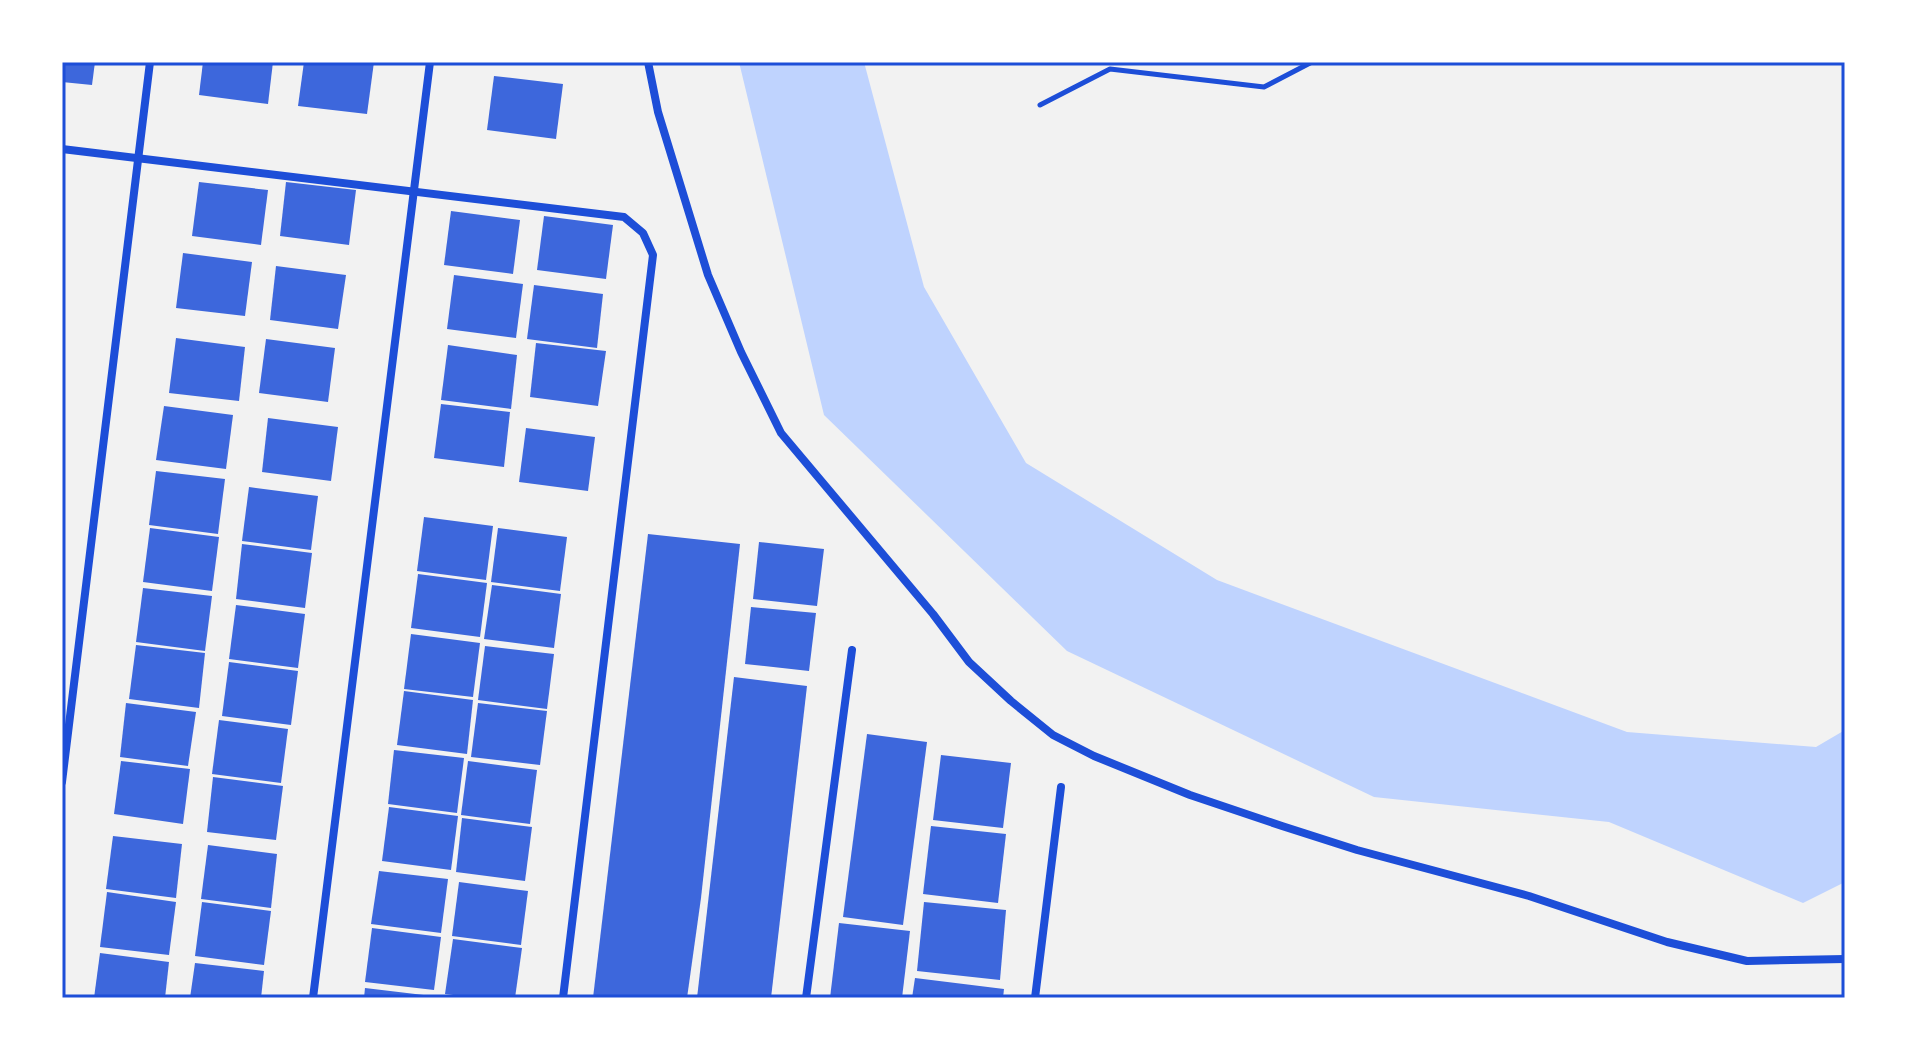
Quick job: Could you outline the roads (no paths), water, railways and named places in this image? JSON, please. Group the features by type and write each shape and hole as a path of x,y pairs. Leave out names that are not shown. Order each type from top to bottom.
{"street":[{"path":"62,782 150,62"},
{"path":"313,998 430,62"},
{"path":"648,62 658,112 708,275 781,433 923,601 969,662 1053,735 1094,756 1238,811 1357,850 1529,896 1667,942 1747,961 1845,959"},
{"path":"62,149 624,217 643,233 653,255 563,998"},
{"path":"806,998 852,650"},
{"path":"1035,998 1061,787"}],"water":[{"path":"739,62 864,62 924,287 1026,463 1217,580 1627,732 1816,747 1845,730 1845,882 1803,903 1609,822 1374,797 1067,651 824,415"}]}
